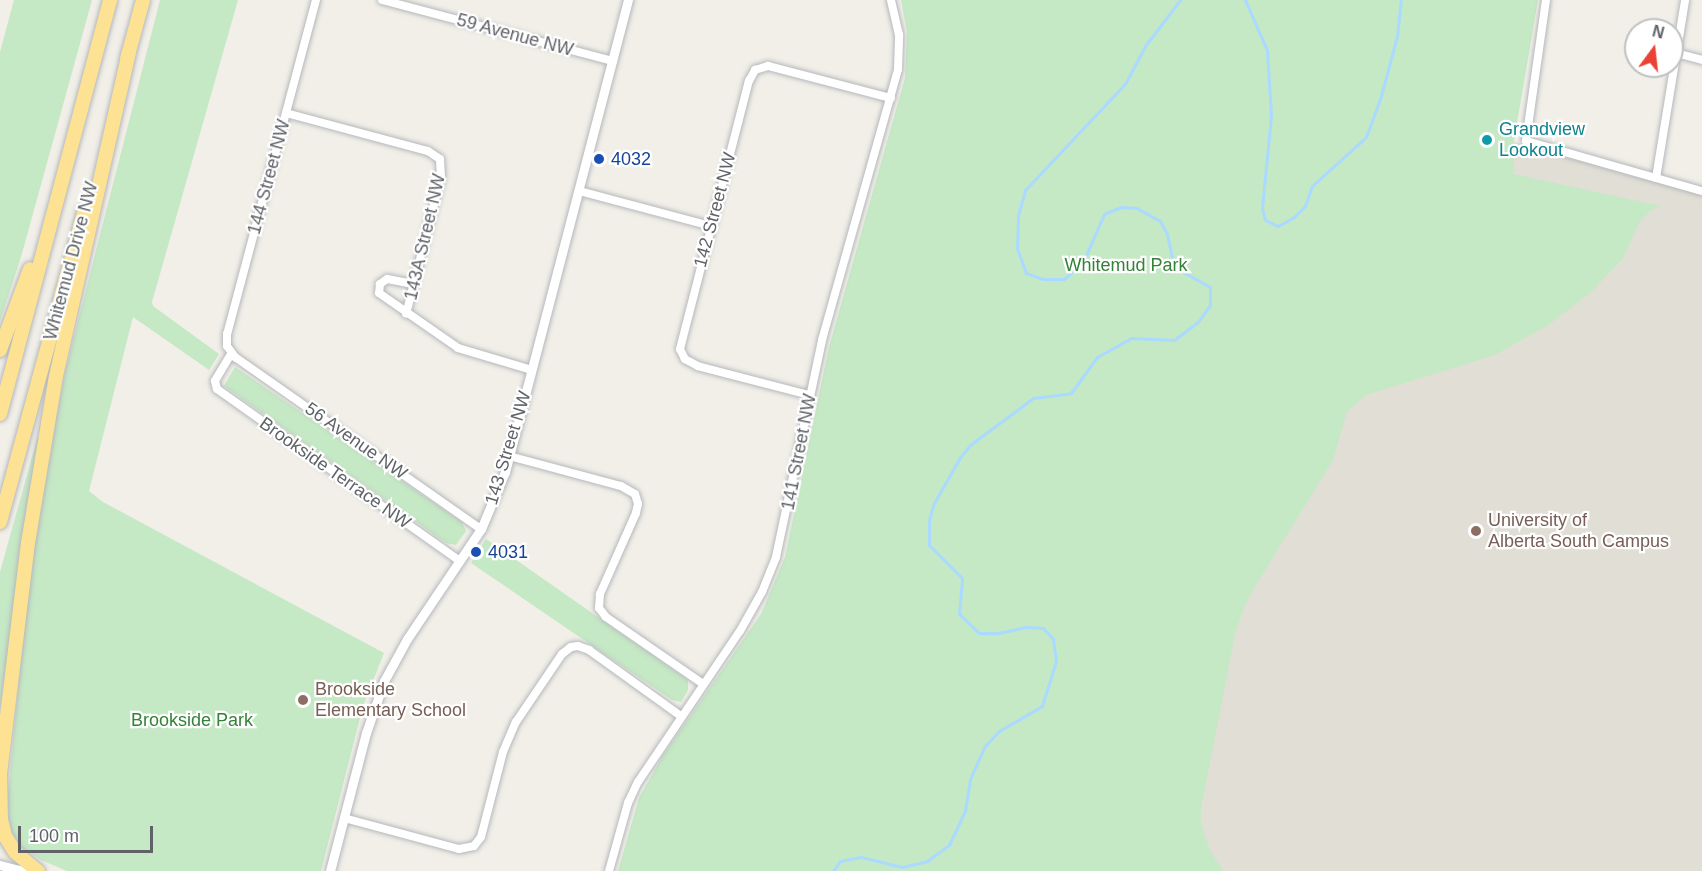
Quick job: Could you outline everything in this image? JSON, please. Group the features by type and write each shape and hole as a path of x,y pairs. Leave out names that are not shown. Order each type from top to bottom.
{"highway":[{"name":"Whitemud Drive NW","path":"0,414 110,0"},
{"name":"Whitemud Drive NW","path":"0,522 143,0"},
{"path":"38,871 15,852 5,836 1,819 0,774 28,543 56,376 129,52"},
{"path":"0,350 58,194"}],"street":[{"name":"144 Street NW","path":"231,354 226,341 227,334 316,0"},
{"name":"59 Avenue NW","path":"382,0 613,61"},
{"name":"143 Street NW","path":"330,871 366,733 384,681 407,639 481,529 509,456 628,0"},
{"name":"141 Street NW","path":"609,871 633,791 648,763 749,617 777,557 822,340 898,69 900,47 891,0"},
{"path":"1546,0 1526,141 1702,191"},
{"path":"1681,18 1684,0"},
{"path":"1684,55 1702,60"},
{"name":"142 Street NW","path":"809,395 698,366 683,356 681,340 749,81 759,68 773,67 891,98"},
{"path":"1656,178 1672,78"},
{"name":"143A Street NW","path":"286,113 428,151 440,159 441,177 406,314"},
{"path":"579,191 711,225"},
{"path":"413,284 390,279 378,286 381,297 458,348 532,370"},
{"name":"Brookside Terrace NW","path":"231,354 215,382 217,389 460,561"},
{"name":"56 Avenue NW","path":"231,354 481,529"},
{"path":"509,456 621,486 634,494 638,504 636,513 600,594 599,608 606,617 703,684"},
{"path":"344,818 459,849 474,846 481,837 504,752 516,722 562,654 574,646 589,650 681,716"},
{"path":"0,866 22,871"}],"shaded area":[{"name":"University of Alberta South Campus","path":"1396,110 1702,192 1702,871 1132,871"}],"green space":[{"path":"14,0 92,0 21,257 0,321 0,52"},
{"name":"Brookside Park","path":"160,0 238,0 152,302 153,306 219,354 209,370 133,317 89,491 103,502 384,653 363,706 321,871 67,871 41,860 23,848 13,835 6,814 24,629 42,490 65,372"},
{"name":"Whitemud Park","path":"901,0 1538,0 1514,141 1514,174 1661,206 1650,211 1640,221 1623,258 1591,292 1547,326 1495,355 1366,395 1347,412 1333,460 1256,585 1244,607 1235,634 1201,808 1201,824 1210,850 1223,871 618,871 639,798 663,755 761,614 785,557 829,347 905,78 907,32"},
{"path":"235,367 462,522 466,531 456,545 446,543 224,386"},
{"path":"37,439 40,439 0,709 0,572"},
{"path":"486,539 688,680 688,690 681,702 672,700 471,563"}],"waterway":[{"path":"833,871 840,861 861,857 902,867 927,861 949,845 965,811 970,779 984,747 999,731 1042,706 1056,661 1053,639 1043,628 1025,627 999,633 979,633 959,614 962,578 929,545 929,520 934,503 959,459 970,445 1033,398 1071,393 1097,357 1131,338 1174,340 1198,322 1210,305 1210,287 1174,267 1167,234 1160,221 1137,208 1121,207 1104,214 1084,260 1064,279 1043,279 1026,273 1017,248 1018,215 1025,190 1125,84 1145,46 1180,0"},
{"path":"1245,0 1267,50 1271,116 1262,208 1265,220 1278,226 1294,217 1305,206 1312,186 1366,137 1381,96 1397,36 1401,0"}],"place":[{"name":"Grandview Lookout","path":"1487,140"},
{"name":"4032","path":"599,159"},
{"name":"University of Alberta South Campus","path":"1476,531"},
{"name":"4031","path":"476,552"},
{"name":"Brookside Elementary School","path":"303,700"}]}
